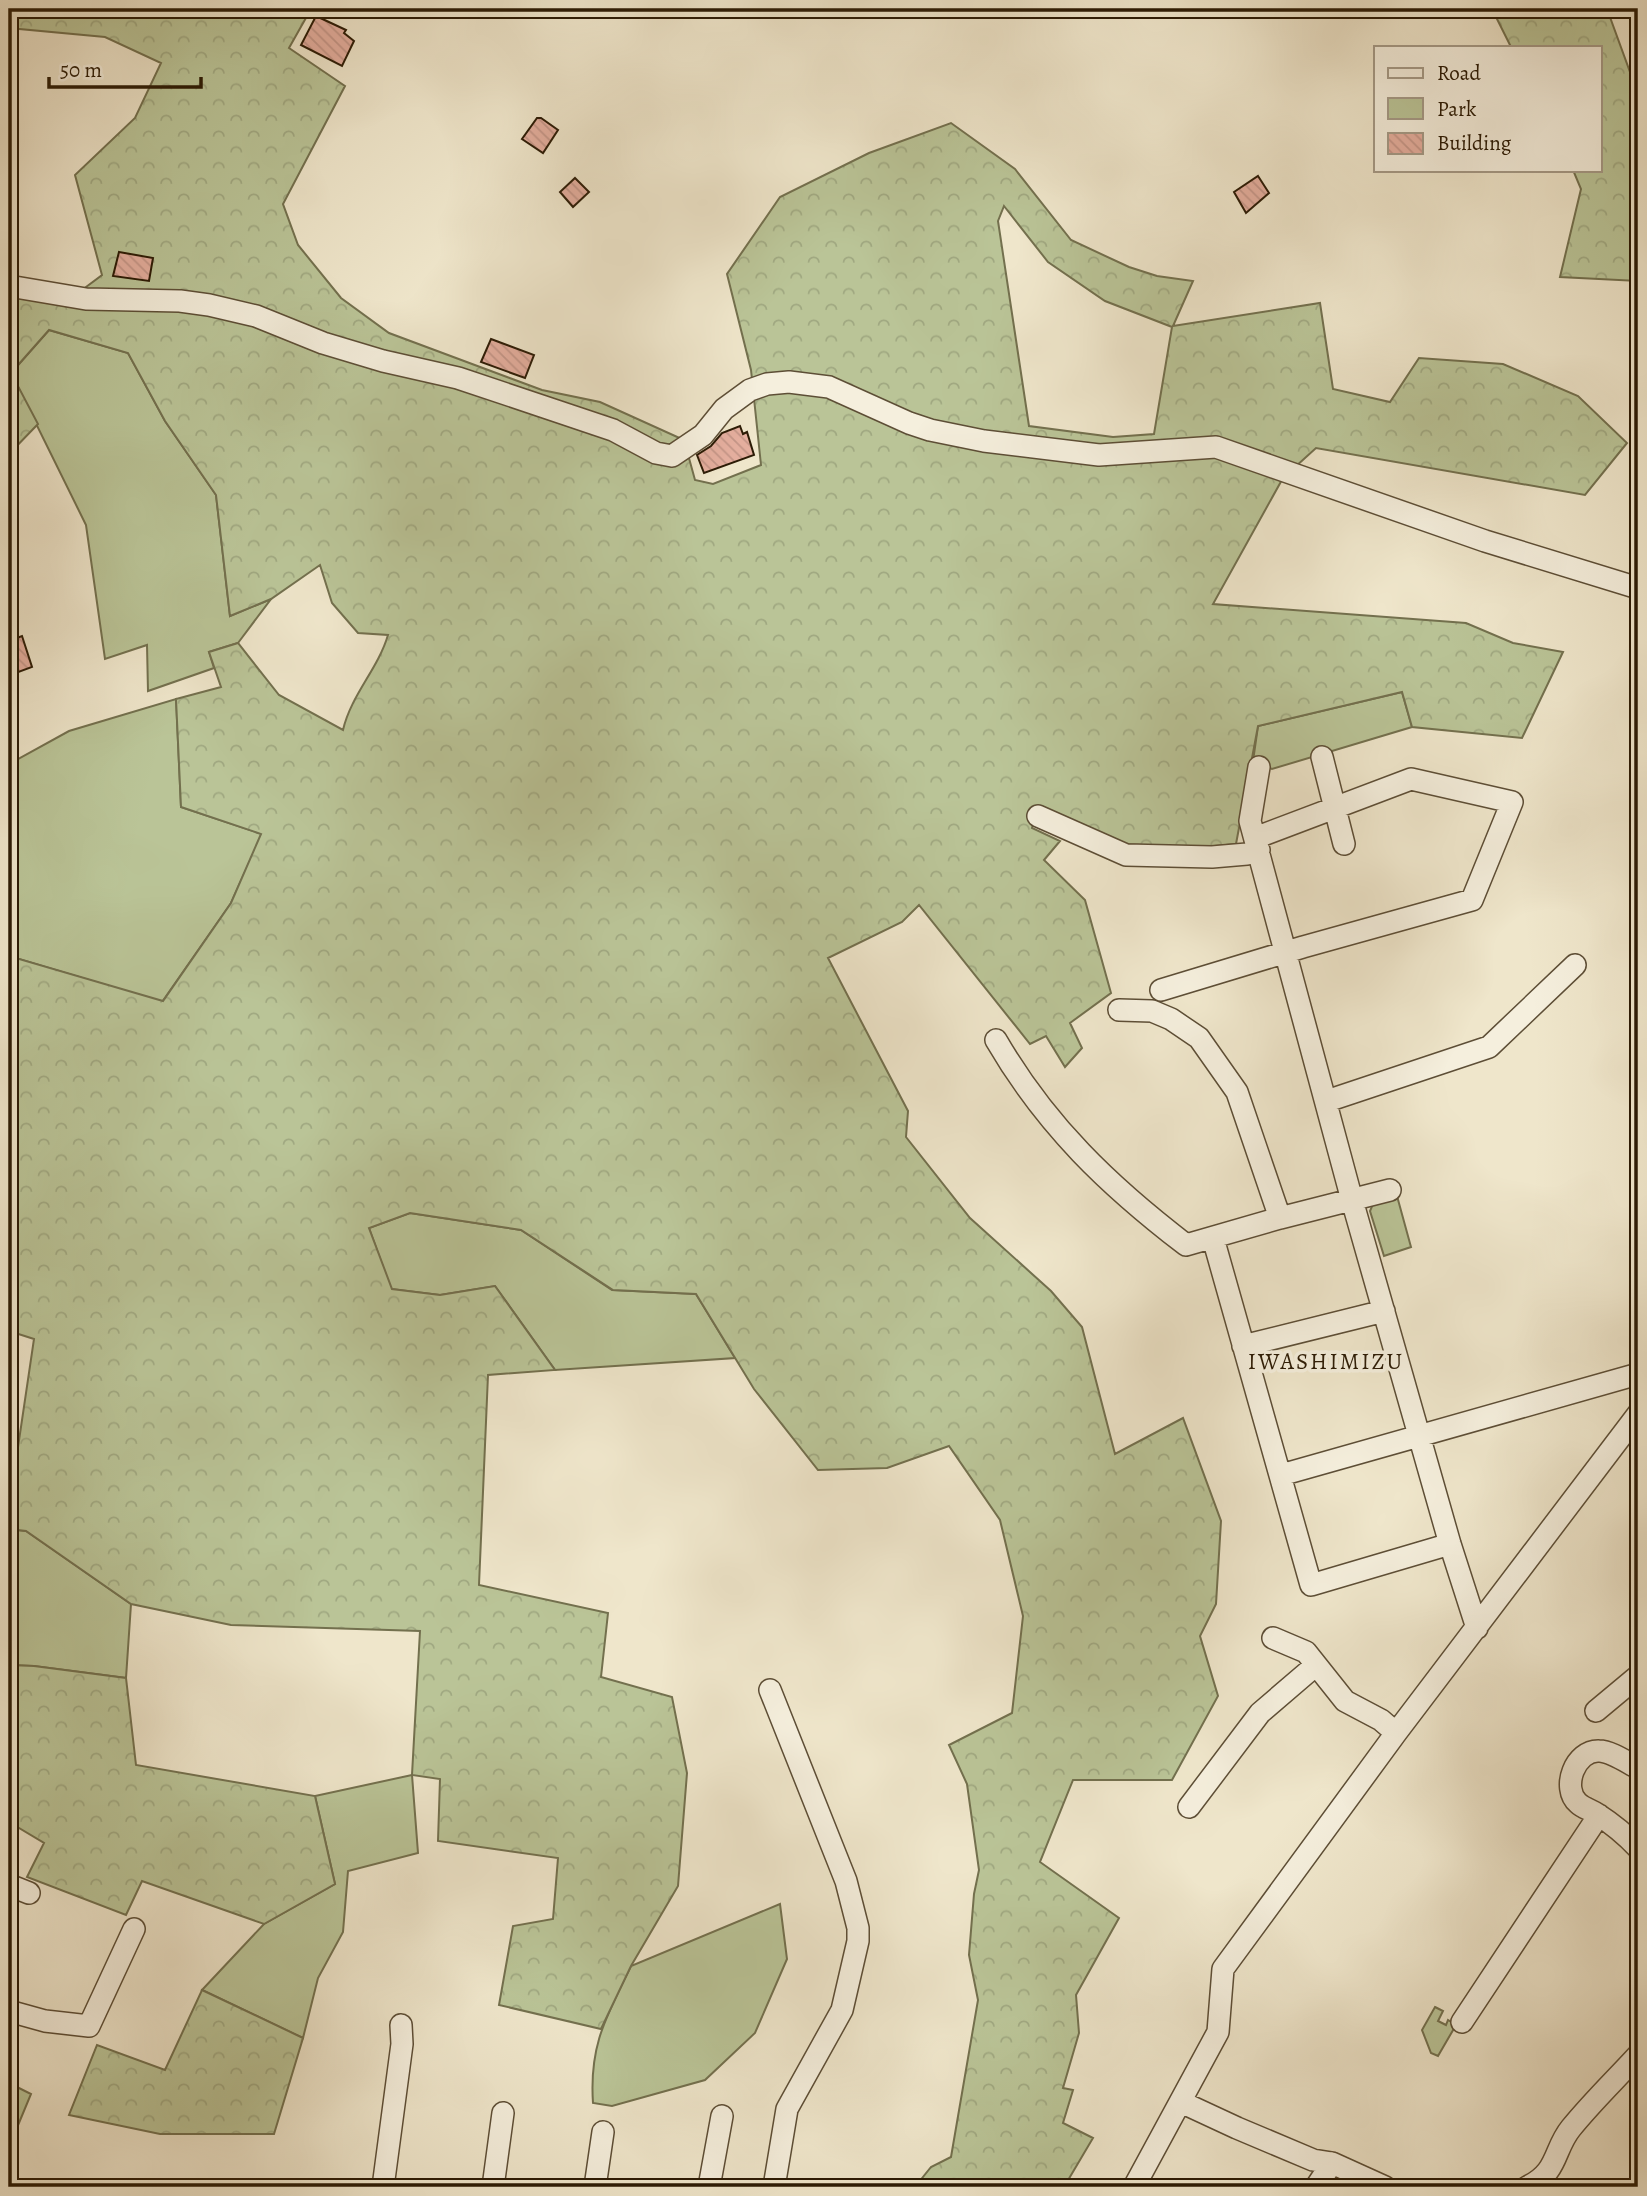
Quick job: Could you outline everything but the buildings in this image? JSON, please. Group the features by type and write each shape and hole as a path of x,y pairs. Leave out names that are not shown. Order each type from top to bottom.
{"street":[{"path":"9,286 86,299 180,301 256,316 323,343 383,361 458,378 613,430 656,453 672,456 703,435 724,408 750,390 767,384 789,382 829,387 909,423 984,441 1099,455 1216,447 1485,541 1638,588"},
{"path":"1322,758 1344,844"},
{"path":"1259,767 1250,821 1352,1200 1450,1544 1477,1628"},
{"path":"1038,816 1126,855 1213,857 1247,854 1257,844 1335,808 1411,779 1512,802 1472,900 1161,990"},
{"path":"1327,1101 1489,1047 1575,965"},
{"path":"1119,1010 1152,1011 1171,1019 1199,1038 1237,1092 1280,1218"},
{"path":"996,1041 1017,1077 1089,1163 1135,1206 1186,1245 1390,1190"},
{"path":"1213,1238 1311,1585 1450,1544"},
{"path":"1243,1346 1384,1311"},
{"path":"1281,1475 1638,1374"},
{"path":"1134,2187 1218,2032 1223,1969 1396,1733 1638,1414"},
{"path":"1273,1637 1306,1652 1345,1701 1381,1720 1396,1733"},
{"path":"1189,1807 1260,1713 1316,1665"},
{"path":"1596,1712 1638,1676"},
{"path":"770,1690 846,1881 858,1928 858,1941 842,2010 787,2109 774,2187"},
{"path":"1638,1768 1600,1750 1581,1757 1572,1774 1570,1790 1577,1803 1599,1815 1638,1848"},
{"path":"1462,2022 1599,1815"},
{"path":"9,2011 45,2021 89,2026 134,1929"},
{"path":"383,2187 402,2044 401,2025"},
{"path":"1527,2187 1544,2177 1555,2163 1569,2130 1638,2055"},
{"path":"1181,2102 1313,2160 1332,2163 1385,2187"},
{"path":"493,2187 503,2113"},
{"path":"709,2187 722,2116"},
{"path":"594,2187 603,2132"},
{"path":"1316,2187 1332,2163"}],"green space":[{"path":"9,9 311,9 289,48 345,86 283,204 298,245 341,298 389,333 542,390 600,402 684,440 695,480 713,484 761,465 751,370 727,274 780,197 869,153 951,123 1015,169 1071,240 1129,267 1157,276 1193,281 1173,326 1320,303 1333,389 1390,402 1419,358 1503,364 1578,396 1627,443 1585,495 1316,448 1283,478 1213,604 1466,623 1513,643 1563,652 1522,738 1412,727 1402,692 1258,726 1236,844 1193,848 1124,844 1039,806 1032,828 1060,841 1044,860 1085,900 1111,993 1070,1023 1082,1048 1065,1067 1046,1036 1030,1044 919,905 902,922 828,958 908,1111 906,1137 970,1218 1051,1291 1082,1327 1115,1454 1183,1418 1221,1521 1216,1604 1200,1636 1218,1696 1172,1780 1073,1780 1040,1862 1119,1918 1076,1995 1079,2033 1063,2088 1073,2090 1063,2123 1093,2138 1064,2187 915,2187 931,2167 951,2157 978,2000 969,1955 974,1894 979,1870 967,1784 949,1745 1012,1713 1023,1616 1000,1520 949,1446 887,1468 818,1470 754,1389 696,1294 613,1290 521,1230 410,1213 369,1228 392,1289 440,1295 495,1286 555,1370 488,1375 479,1585 608,1613 601,1677 672,1697 687,1773 678,1886 631,1966 601,2029 499,2005 513,1926 553,1919 558,1858 438,1841 440,1779 412,1775 420,1631 231,1625 131,1604 26,1531 9,1529 9,1454 17,1454 34,1339 9,1331 9,956 163,1001 231,903 261,834 181,807 176,699 221,687 209,652 238,643 279,695 343,730 352,705 388,635 358,633 332,603 320,565 271,599 230,616 216,495 165,421 128,353 49,330 11,373 38,424 9,454 9,279 82,290 102,275 75,175 135,118 161,63 105,37 9,28","holes":["1004,206 1048,262 1105,301 1172,327 1154,434 1113,437 1029,426 998,221"]},
{"path":"1492,9 1607,9 1638,94 1638,281 1560,277 1581,189 1574,172 1602,172 1602,46 1510,46"},
{"path":"49,330 128,353 165,421 216,495 230,616 271,599 238,643 209,652 214,668 148,691 147,645 105,659 86,525 11,373"},
{"path":"1402,692 1412,727 1272,769 1253,761 1258,726"},
{"path":"176,699 181,807 262,834 231,903 162,1002 9,956 9,764 69,731"},
{"path":"1397,1196 1411,1247 1384,1256 1370,1211 1373,1204"},
{"path":"410,1213 521,1230 612,1290 696,1294 735,1358 555,1370 495,1286 440,1295 391,1289 369,1228"},
{"path":"9,1529 26,1531 131,1604 126,1678 9,1665"},
{"path":"9,1665 126,1678 136,1765 315,1796 335,1884 264,1924 142,1881 126,1915 27,1877 44,1843 9,1822"},
{"path":"412,1775 418,1853 348,1871 343,1932 318,1978 303,2038 202,1990 264,1924 335,1884 315,1796"},
{"path":"780,1904 787,1959 755,2033 705,2080 612,2106 593,2103 594,2064 601,2031 631,1966"},
{"path":"202,1990 303,2038 274,2134 160,2134 69,2115 97,2045 165,2070"},
{"path":"1435,2007 1443,2011 1438,2021 1446,2025 1448,2020 1456,2025 1438,2056 1431,2053 1422,2030"},
{"path":"9,2083 31,2094 9,2147"}],"district":[{"name":"IWASHIMIZU","path":"1326,1361"}]}
